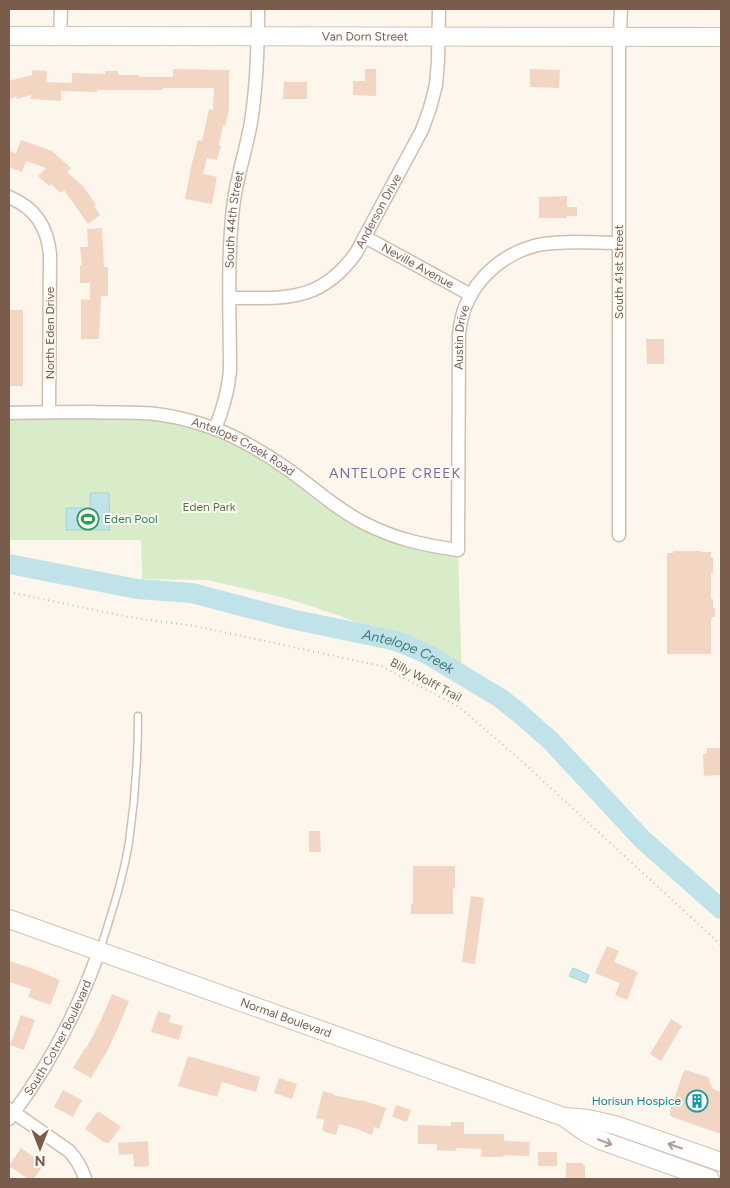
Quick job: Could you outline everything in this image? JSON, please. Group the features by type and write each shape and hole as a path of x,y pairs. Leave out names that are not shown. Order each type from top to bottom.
{"main road":[{"name":"Van Dorn Street","path":"9,36 721,36"},
{"name":"Normal Boulevard","path":"9,919 564,1117 602,1121 721,1162"},
{"name":"Normal Boulevard","path":"564,1117 600,1140 710,1179"}],"street":[{"path":"60,36 61,9"},
{"name":"South 44th Street","path":"215,429 224,404 230,371 230,236 238,179 251,124 255,91 258,9"},
{"name":"Anderson Drive","path":"230,298 282,298 296,296 313,291 336,277 348,264 365,237 422,130 430,108 436,85 439,9"},
{"name":"South 41st Street","path":"619,535 621,9"},
{"name":"North Eden Drive","path":"9,197 27,207 37,217 49,241 50,412"},
{"name":"Neville Avenue","path":"365,237 471,294"},
{"name":"Austin Drive","path":"458,550 459,335 462,318 471,294 492,268 522,250 538,245 556,243 619,243"},
{"name":"Antelope Creek Road","path":"9,412 142,413 169,416 193,422 215,429 253,447 282,465 362,522 387,534 410,541 458,550"},
{"name":"South Cotner Boulevard","path":"11,1114 44,1067 65,1030 100,951"},
{"path":"11,1114 69,1151 76,1158 85,1178"}],"lane":[{"path":"100,951 111,917 128,844 136,776 138,716"}],"path":[{"name":"Billy Wolff Trail","path":"9,592 128,617 194,626 381,666 459,707 516,756 721,945"}],"green space":[{"name":"Eden Park","path":"9,413 142,413 215,429 362,522 458,550 462,683 413,651 351,620 305,604 207,580 142,579 141,540 9,540"}],"water":[{"name":"Eden Pool","path":"90,493 109,493 110,530 66,530 66,508 90,508"},
{"path":"573,968 589,975 586,983 569,976"}],"building":[{"path":"173,69 229,70 229,110 225,126 223,125 219,145 221,146 217,160 207,158 203,174 217,177 212,204 185,199 198,140 202,141 209,109 213,110 214,88 97,90 97,92 61,91 61,101 31,99 31,95 17,99 16,96 9,100 9,81 32,75 32,70 47,71 46,82 72,83 72,73 105,74 105,71 118,71 118,75 173,77"},
{"path":"365,69 376,69 376,96 353,95 353,81 365,81"},
{"path":"530,69 560,70 559,88 530,87"},
{"path":"284,82 307,82 307,99 283,99"},
{"path":"21,140 52,151 71,168 67,172 83,186 96,205 94,206 100,215 88,224 64,190 61,193 51,184 49,186 38,176 46,168 26,161 22,172 9,167 10,151 16,153"},
{"path":"567,196 567,207 577,207 577,216 539,218 539,197"},
{"path":"102,228 104,267 108,267 108,296 101,296 99,339 81,339 81,299 90,300 90,283 80,283 80,265 82,265 80,247 88,247 87,229"},
{"path":"9,310 23,310 23,386 9,386"},
{"path":"646,339 664,339 664,364 647,364"},
{"path":"673,551 711,552 713,573 711,573 711,599 713,599 713,608 715,608 715,617 712,617 711,622 711,654 667,654 667,553 673,553"},
{"path":"707,748 721,748 721,775 704,776 703,754 707,754"},
{"path":"309,831 320,831 321,852 309,852"},
{"path":"413,866 455,866 453,914 411,914 411,904 413,904"},
{"path":"471,896 484,898 475,964 462,962"},
{"path":"607,946 619,951 614,962 638,972 627,1000 615,995 620,983 595,973"},
{"path":"9,961 60,980 50,1005 28,997 31,989 9,982"},
{"path":"112,994 129,1001 106,1053 91,1078 73,1068 86,1049"},
{"path":"158,1011 171,1015 169,1022 183,1026 179,1040 151,1032"},
{"path":"21,1015 35,1020 24,1050 10,1045"},
{"path":"671,1019 682,1026 661,1061 650,1054"},
{"path":"188,1056 260,1077 256,1092 222,1082 217,1097 178,1086"},
{"name":"Horisun Hospice","path":"685,1070 708,1077 713,1089 721,1092 721,1134 670,1115"},
{"path":"279,1078 297,1084 292,1099 274,1093"},
{"path":"63,1090 82,1100 73,1117 54,1107"},
{"path":"323,1091 386,1108 379,1129 374,1127 372,1135 339,1124 336,1135 322,1131 324,1120 316,1118"},
{"path":"396,1105 411,1110 407,1122 392,1117"},
{"path":"98,1111 121,1127 109,1143 105,1143 85,1129"},
{"path":"451,1122 464,1122 464,1134 504,1134 504,1141 530,1142 529,1156 504,1155 503,1157 481,1157 482,1149 456,1148 456,1151 437,1150 437,1144 418,1144 418,1125 451,1126"},
{"path":"148,1141 149,1166 134,1167 133,1154 119,1155 118,1143"},
{"path":"21,1148 44,1164 34,1179 28,1179 9,1166"},
{"path":"538,1152 557,1152 557,1166 538,1166"},
{"path":"566,1163 583,1163 585,1165 585,1178 566,1178"}],"waterway":[{"name":"Antelope Creek","path":"9,564 137,589 192,593 291,619 392,640 427,654 500,698 518,712 551,741 642,839 721,909"}],"place":[{"name":"Eden Pool","path":"88,519"},
{"name":"Horisun Hospice","path":"697,1101"}],"district":[{"name":"ANTELOPE CREEK","path":"395,473"}]}
